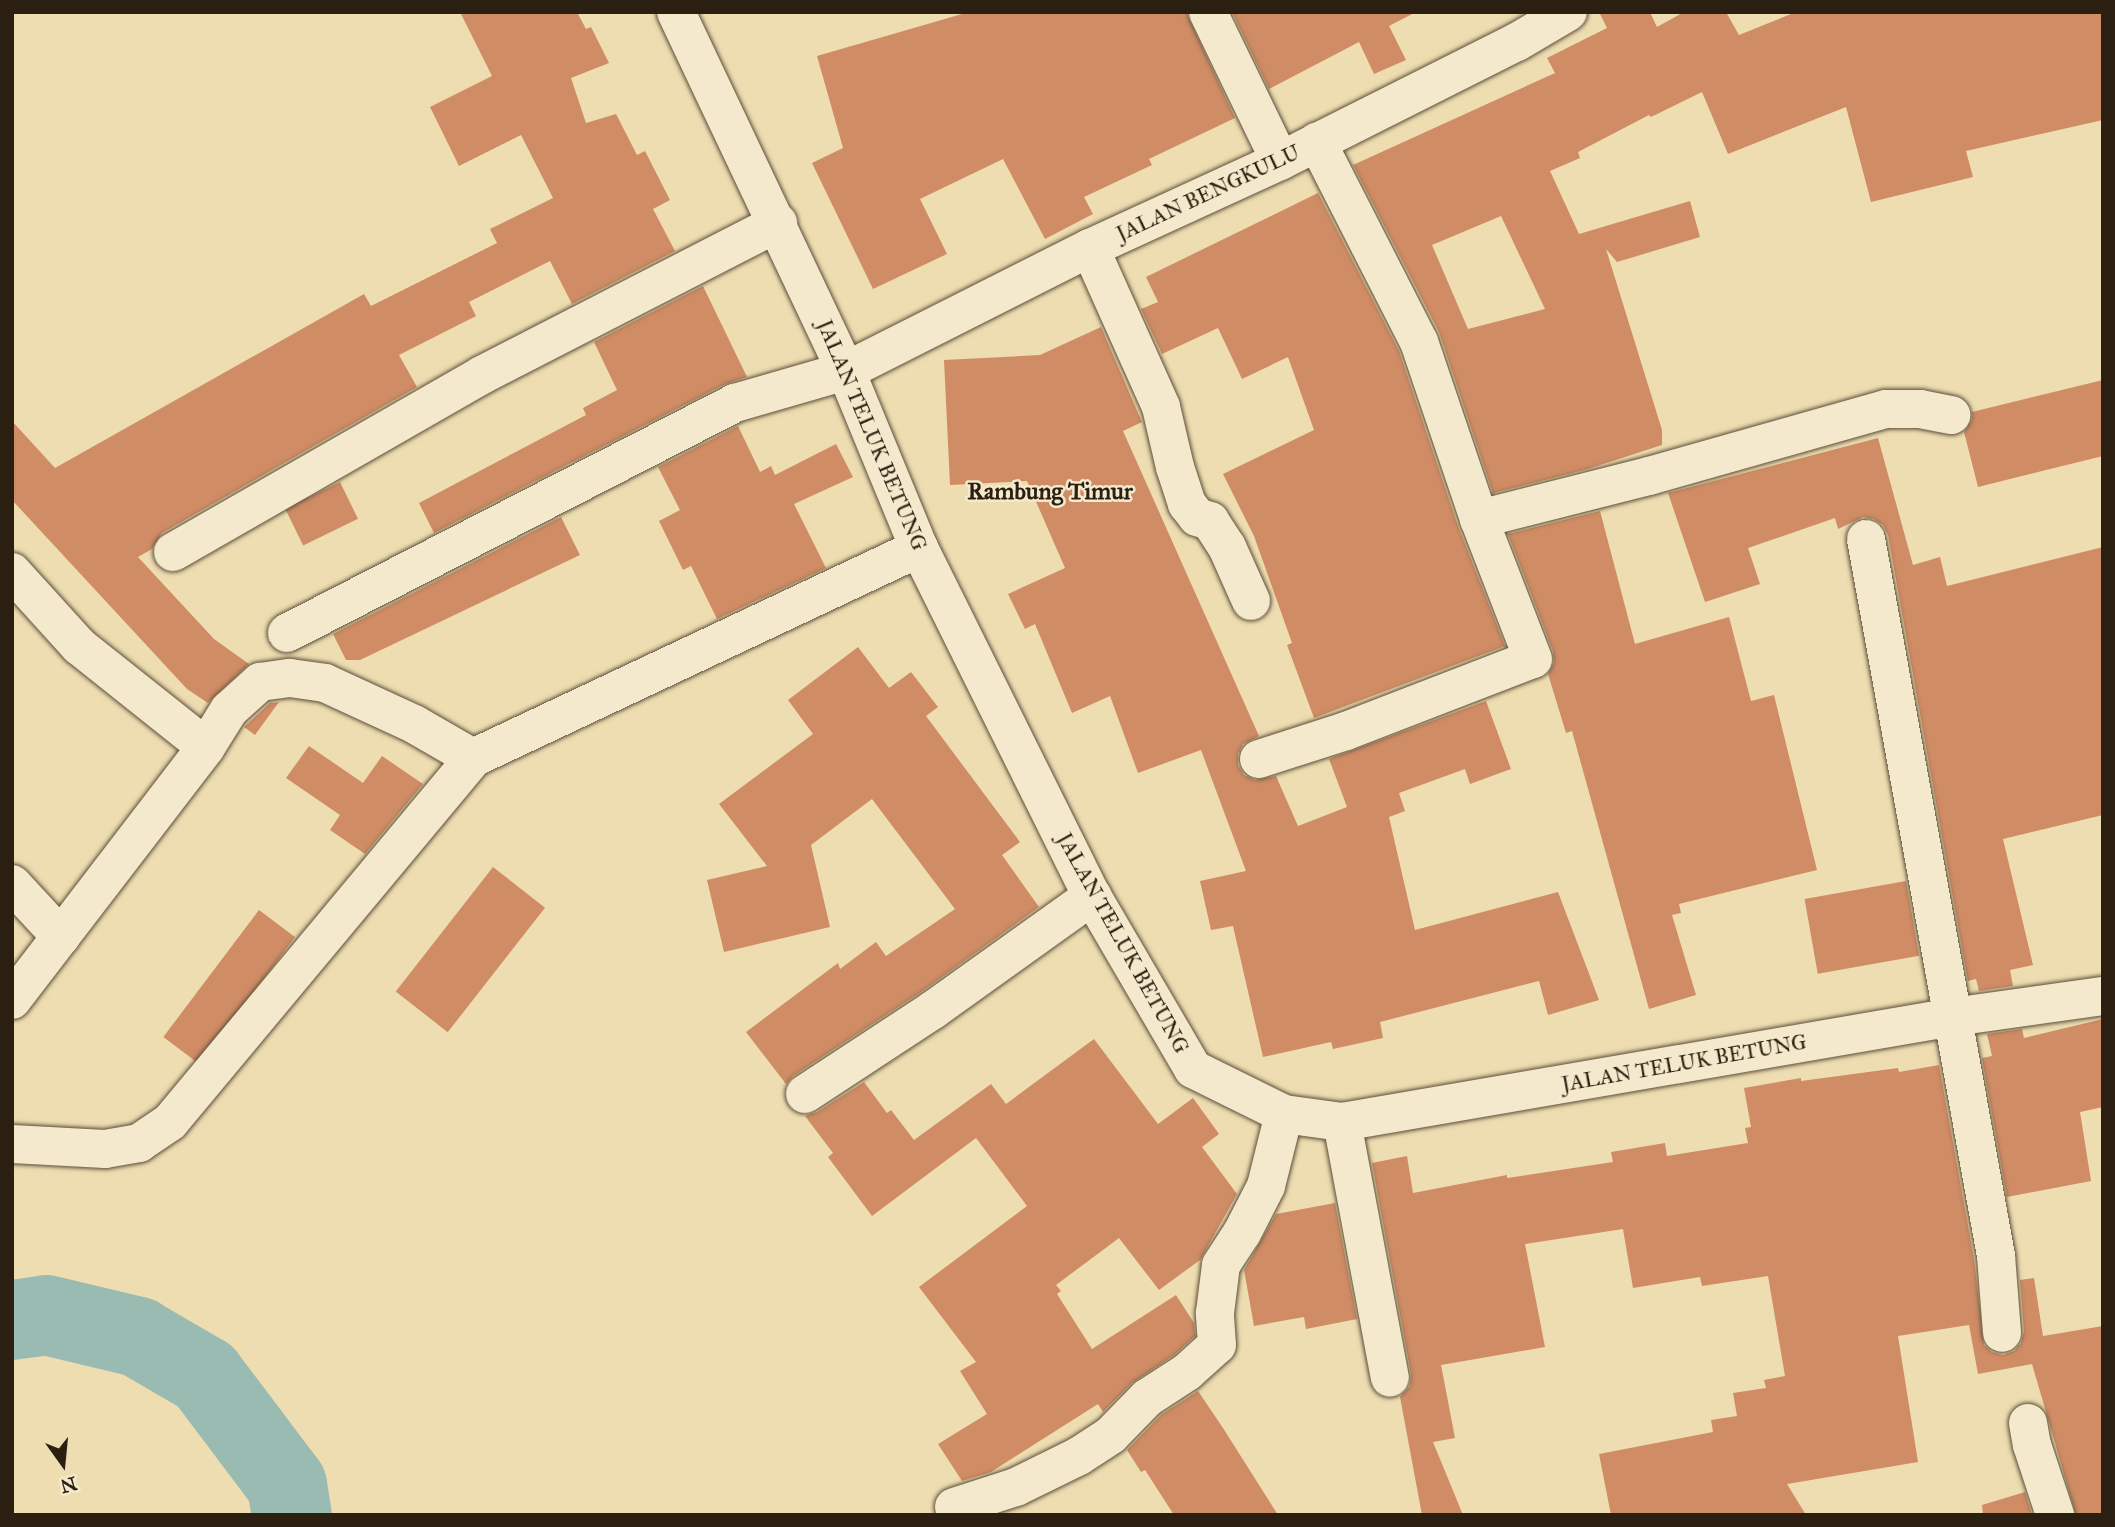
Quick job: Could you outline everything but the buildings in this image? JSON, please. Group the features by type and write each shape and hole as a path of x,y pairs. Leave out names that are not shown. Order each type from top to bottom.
{"street":[{"name":"JALAN TELUK BETUNG","path":"676,12 778,223 846,372 919,548 1092,897 1193,1069 1284,1114 1342,1122 1953,1017 2103,996"},
{"path":"1208,12 1280,161"},
{"name":"JALAN BENGKULU","path":"287,633 735,403 846,372 1090,248 1280,161 1517,42 1568,12"},
{"path":"1259,759 1346,732 1533,659 1479,519 1419,342 1317,142"},
{"path":"173,552 482,375 778,223"},
{"path":"1090,248 1161,407 1187,504 1197,517 1210,521 1227,547 1251,601"},
{"path":"1479,519 1649,476 1886,409 1920,409 1951,415"},
{"path":"1867,539 1996,1256 2002,1333"},
{"path":"12,1144 106,1149 139,1143 170,1122 473,758 919,548"},
{"path":"12,572 79,646 205,747"},
{"path":"12,1000 205,747 229,710 260,682 290,678 325,683 414,724 473,758"},
{"path":"12,884 61,937"},
{"path":"806,1094 933,1010 1092,897"},
{"path":"954,1507 1016,1487 1079,1456 1111,1435 1147,1398 1187,1372 1217,1345 1216,1313 1221,1265 1242,1233 1266,1186 1284,1114"},
{"path":"1342,1122 1390,1378"},
{"path":"2028,1423 2032,1445 2055,1515"}],"waterway":[{"path":"12,1320 46,1315 138,1337 205,1376 287,1485 292,1515"}],"district":[{"name":"Rambung Timur","path":"1050,492"}]}
